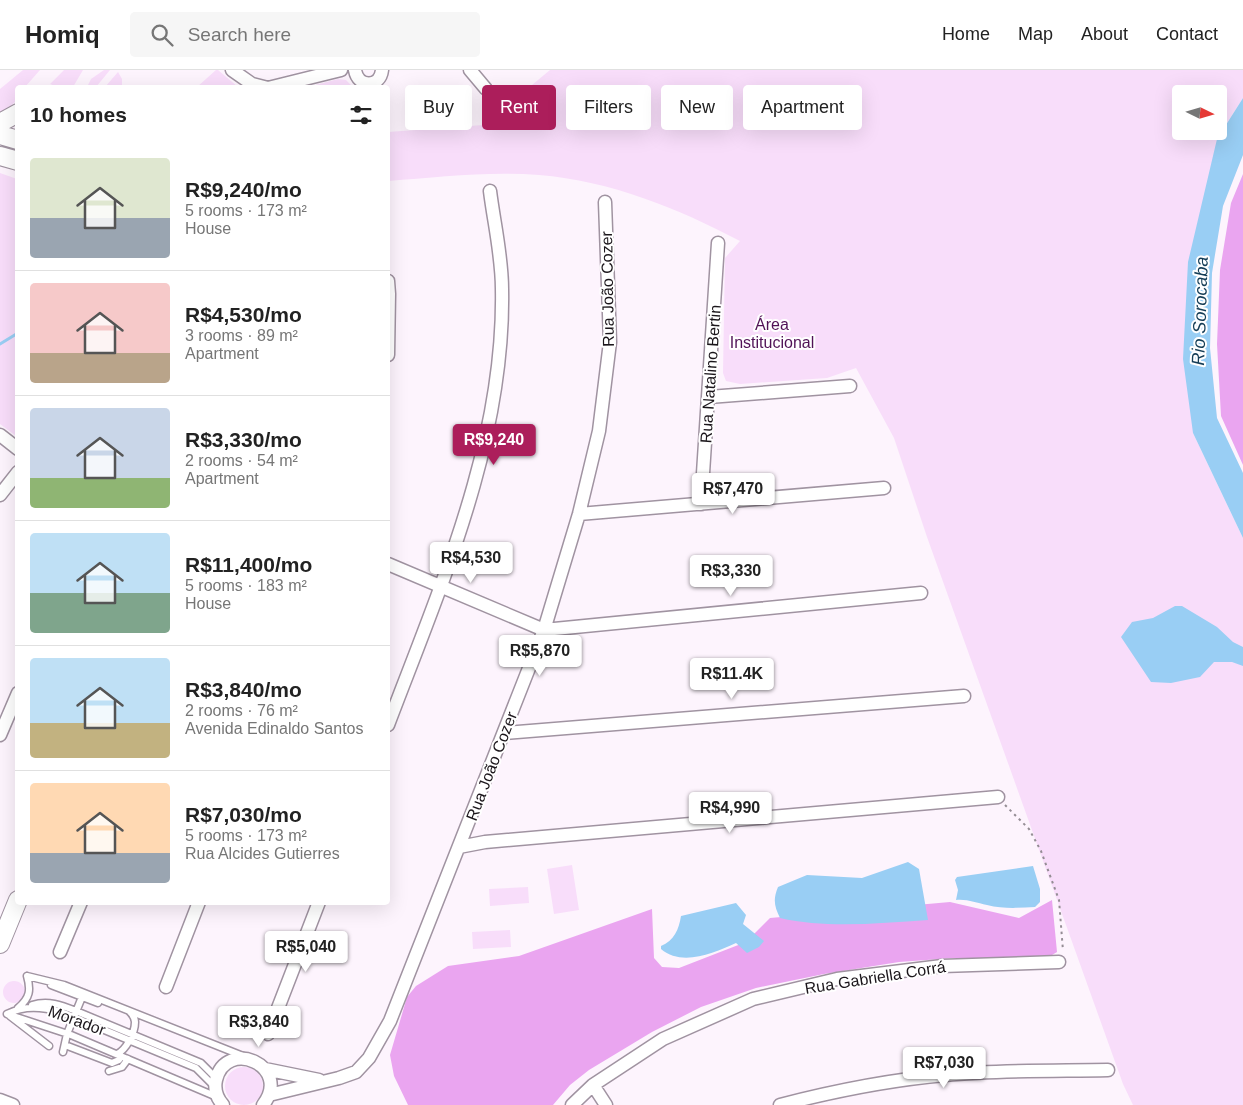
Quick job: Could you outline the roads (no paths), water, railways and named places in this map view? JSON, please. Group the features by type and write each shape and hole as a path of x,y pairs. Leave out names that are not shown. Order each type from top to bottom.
{"street":[{"path":"232,70 256,85"},
{"path":"280,85 341,70 368,84 378,79"},
{"path":"470,70 483,85"},
{"path":"0,123 15,114"},
{"path":"0,135 15,139"},
{"path":"0,156 15,160"},
{"path":"390,719 441,586 481,465 494,390 501,334 502,287 490,191"},
{"name":"Rua João Cozer","path":"266,1100 321,1081 339,1078 356,1072 377,1046 390,1021 544,630 579,514 599,431 610,342 605,202"},
{"name":"Rua Natalino Bertin","path":"701,504 718,243"},
{"path":"709,397 850,386"},
{"path":"0,435 15,447"},
{"path":"0,495 15,476"},
{"path":"579,514 884,488"},
{"path":"390,565 544,630 921,593"},
{"path":"504,733 964,696"},
{"path":"0,735 15,700"},
{"path":"459,847 485,842 998,797"},
{"path":"0,944 16,905"},
{"path":"60,952 80,905"},
{"path":"166,987 198,905"},
{"path":"268,1034 318,905"},
{"name":"Rua Gabriella Corrá","path":"572,1105 593,1085 663,1039 752,999 837,979 942,966 1059,962"},
{"path":"218,1092 225,1064 246,1059 265,1069 270,1081 266,1100"},
{"name":"Rua João Cozer","path":"265,1069 321,1081"},
{"path":"780,1105 823,1094 943,1075 990,1072 1108,1070"},
{"path":"593,1085 606,1105"},
{"path":"0,1100 13,1105"}],"lane":[{"path":"26,976 154,1022 246,1059"},
{"path":"18,1008 28,998 29,986 26,976"},
{"path":"26,976 64,985 132,1014 135,1021 130,1037 119,1055 119,1060 112,1063 65,1045"},
{"path":"63,1052 67,1034 82,997"},
{"name":"Morador","path":"7,1014 18,1008 43,1007 75,1014 146,1044 196,1068 218,1092"},
{"path":"7,1014 67,1034 218,1092"},
{"path":"7,1014 49,1046"},
{"path":"154,1022 246,1059"},
{"path":"109,1071 122,1066 128,1059"}],"water":[{"name":"Rio Sorocaba","path":"1243,98 1243,155 1223,206 1212,273 1210,348 1217,418 1243,473 1243,538 1193,433 1183,359 1188,262 1217,140 1228,140 1228,122"},
{"path":"1175,606 1182,606 1217,627 1233,642 1243,647 1243,666 1232,662 1214,662 1200,677 1171,683 1151,682 1121,637 1132,622 1153,618"},
{"path":"908,862 919,869 928,920 872,924 816,923 780,918 776,910 775,895 778,887 807,875 862,878"},
{"path":"1033,866 1040,889 1040,902 1035,907 999,907 956,900 958,890 955,880 957,877"},
{"path":"736,903 746,915 743,924 764,941 759,947 747,953 736,943 718,951 688,958 669,954 661,949 661,946 666,944 675,934 681,916"}],"waterway":[{"path":"0,344 15,335"}],"park label":[{"name":"Área Institucional","path":"772,333"}]}
